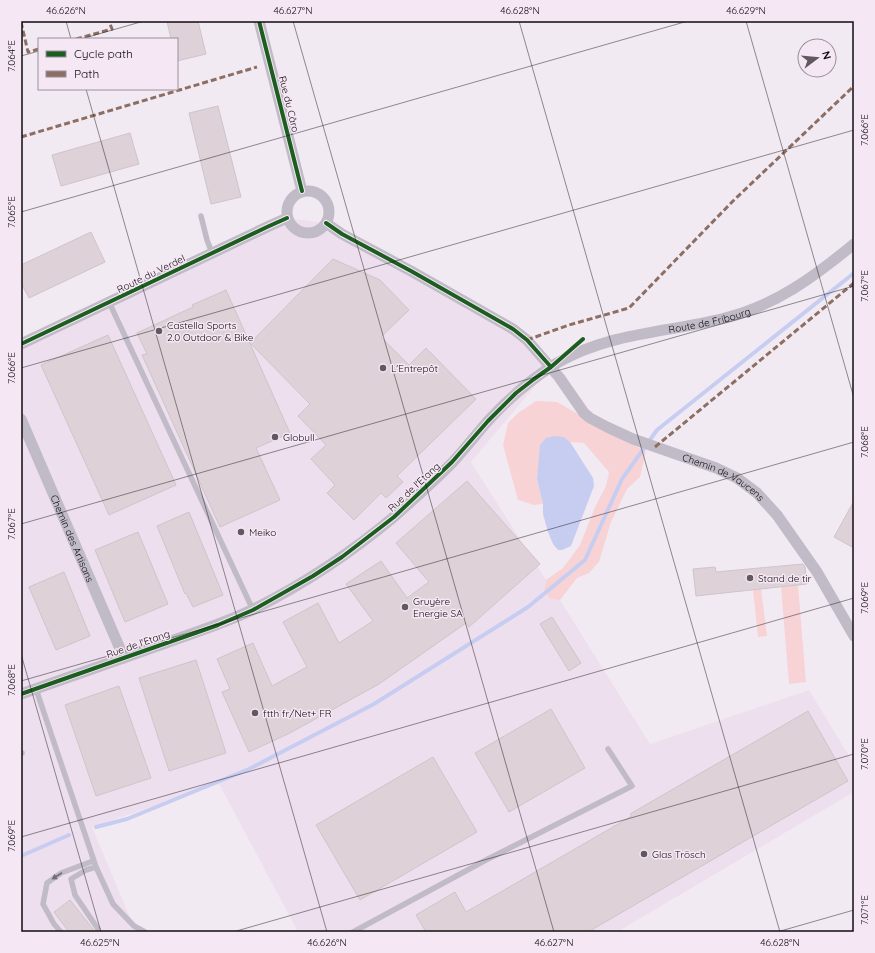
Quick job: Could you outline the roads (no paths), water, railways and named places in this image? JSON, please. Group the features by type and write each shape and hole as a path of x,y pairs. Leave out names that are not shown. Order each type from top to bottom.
{"street":[{"name":"Rue du Câro","path":"260,21 302,191"},
{"path":"302,191 315,191 325,199 329,210 326,223 316,232 309,233 295,230 287,218 287,204 291,198 302,191"},
{"name":"Route du Verdel","path":"21,344 287,218"},
{"path":"326,223 342,234 513,329 527,340 551,368"},
{"name":"Route de Fribourg","path":"551,368 587,348 611,340 724,319 758,307 778,298 804,283 854,244"},
{"name":"Chemin de Vaucens","path":"551,368 584,413 608,428 716,468 737,478 757,493 777,515 817,572 854,636"},
{"name":"Rue de l'Etang","path":"21,694 218,625 253,610 313,576 336,561 394,517 452,462 488,421 516,393 551,368"},
{"name":"Chemin des Artisans","path":"21,418 124,658"}],"lane":[{"path":"201,216 212,253"},
{"path":"109,302 253,610"},
{"path":"36,688 95,864 113,904 134,926 145,932"},
{"path":"353,932 486,860 632,786 608,749"},
{"path":"61,932 54,924 43,904 47,883 61,873 95,864"},
{"path":"95,864 71,879 75,895 95,923 98,932"}],"water":[{"path":"554,436 564,437 570,442 593,478 594,486 571,546 562,550 558,550 553,544 548,532 543,514 543,504 537,479 540,445 546,438"}],"waterway":[{"path":"96,827 127,819 249,769 374,704 528,607 585,560 622,479 657,430 854,273"},
{"path":"21,856 69,835"}],"place":[{"name":"Castella Sports 2.0 Outdoor & Bike","path":"159,331"},
{"name":"L'Entrepôt","path":"383,368"},
{"name":"Globull","path":"275,437"},
{"name":"Meiko","path":"241,532"},
{"name":"Stand de tir","path":"750,578"},
{"name":"Gruyère Energie SA","path":"405,607"},
{"name":"ftth fr/Net+ FR","path":"255,713"},
{"name":"Glas Trösch","path":"644,854"}]}
